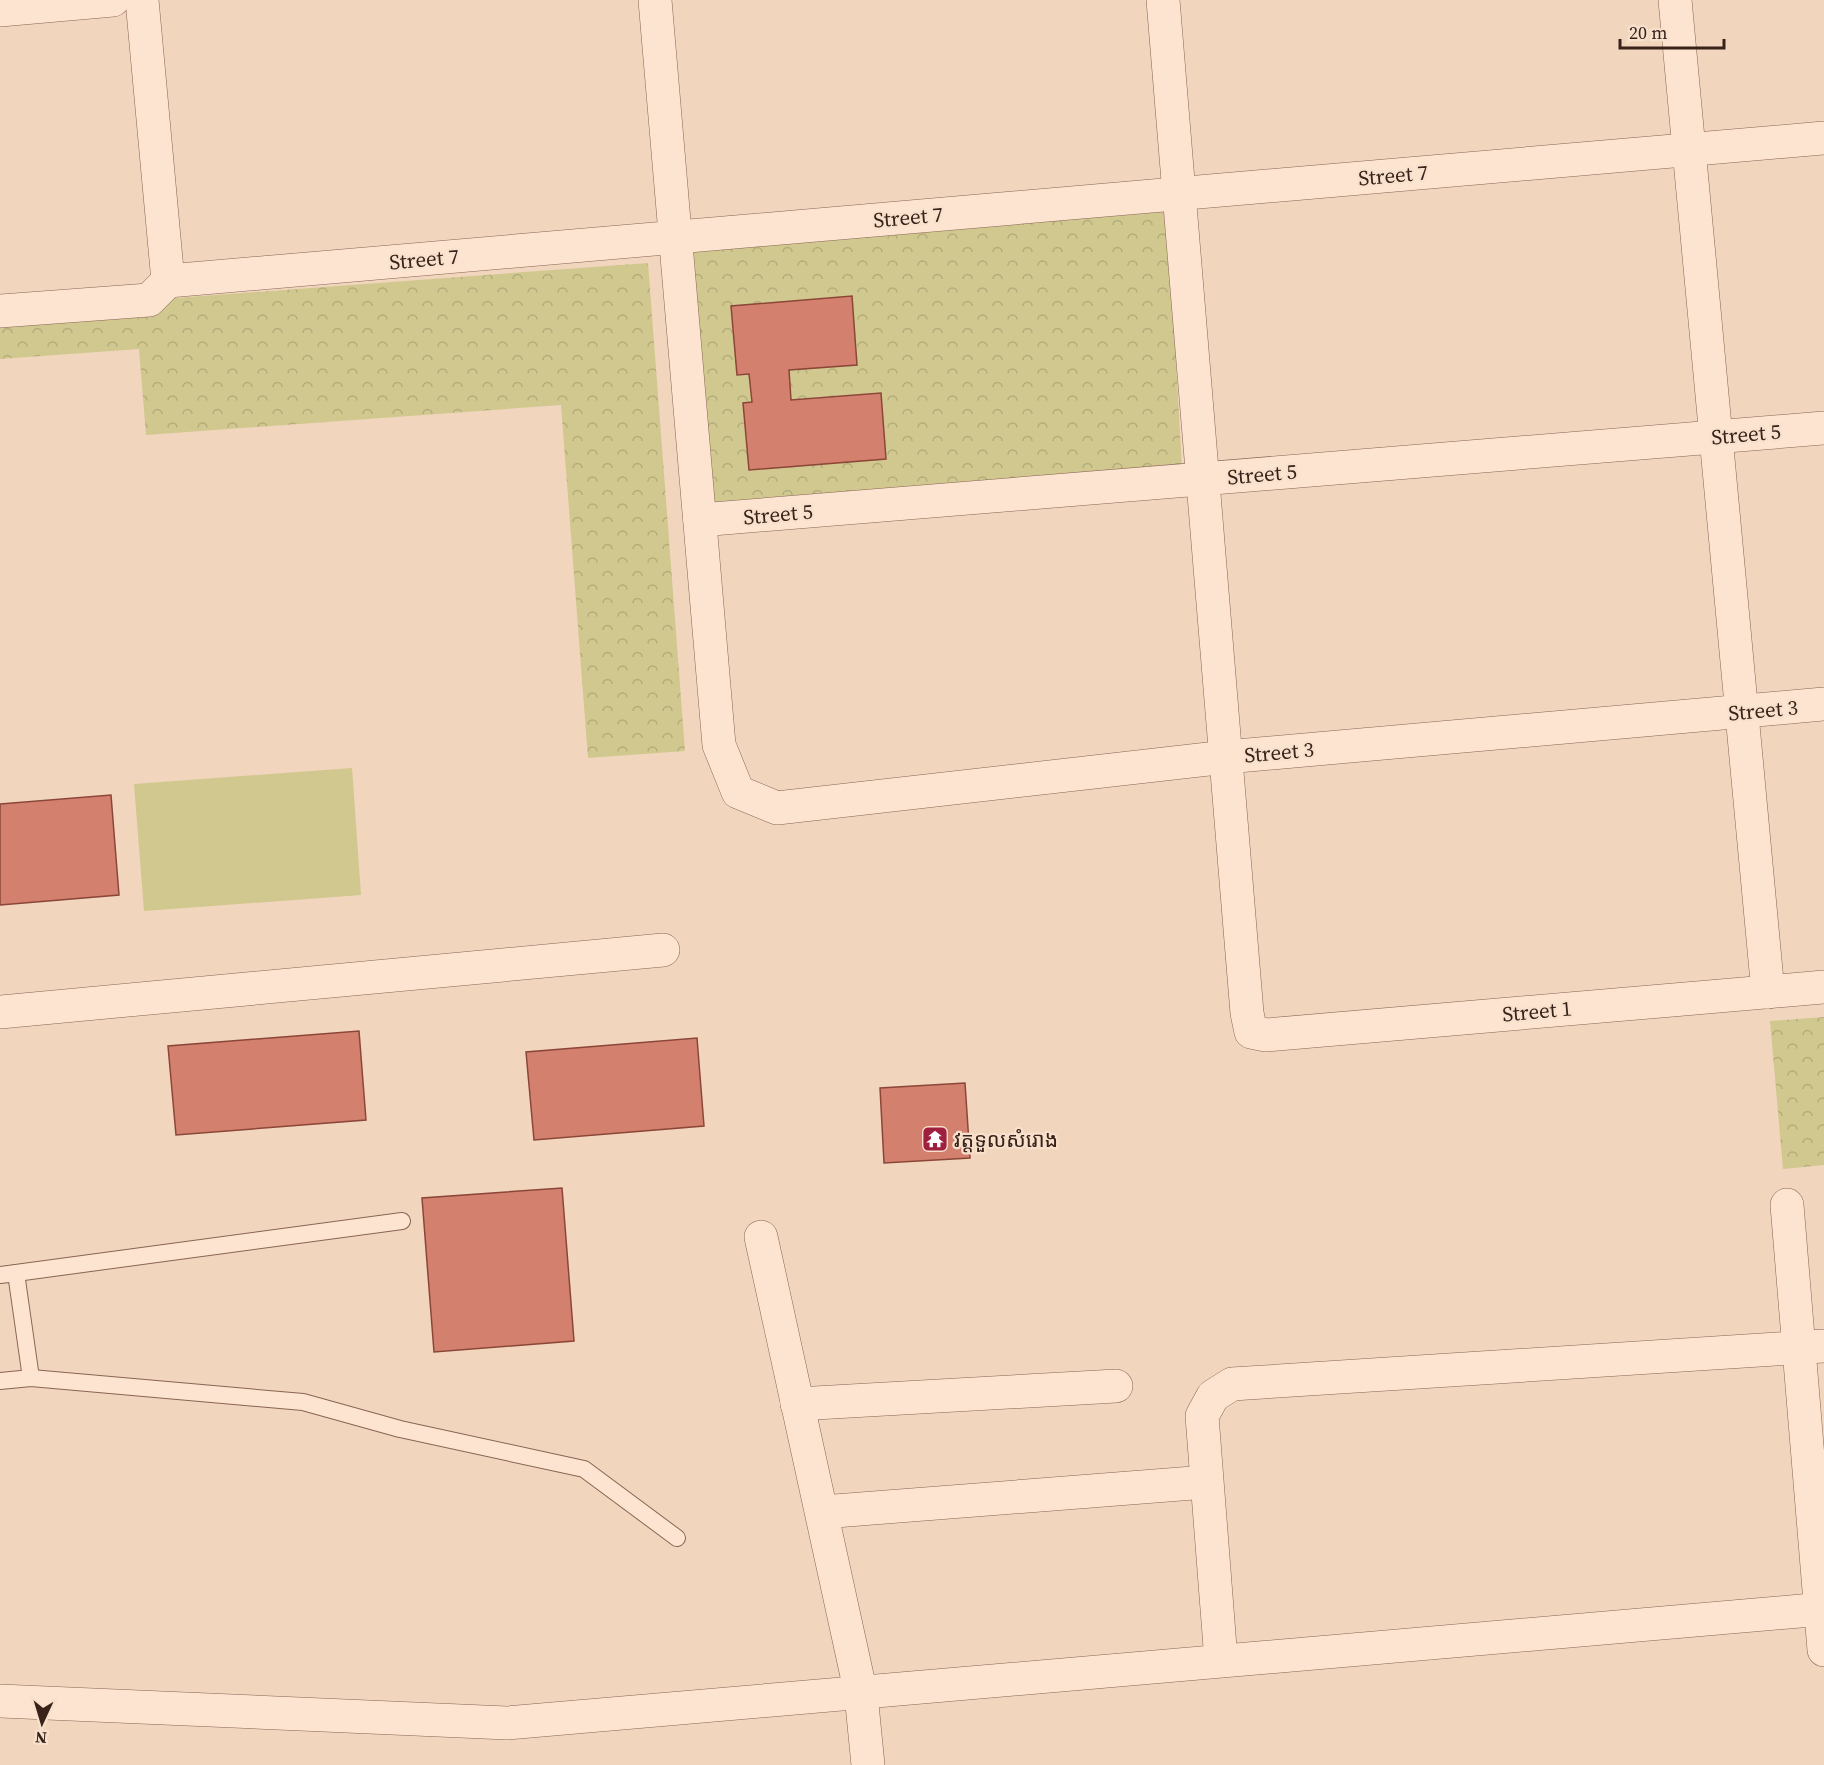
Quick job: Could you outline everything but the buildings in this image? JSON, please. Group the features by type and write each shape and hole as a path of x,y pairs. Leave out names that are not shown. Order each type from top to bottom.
{"street":[{"path":"0,10 113,0"},
{"path":"0,310 149,300 168,281 142,0"},
{"path":"655,0 700,520"},
{"path":"1163,0 1226,757"},
{"path":"1675,0 1768,992"},
{"name":"Street 7","path":"168,281 1824,138"},
{"name":"Street 5","path":"700,520 1824,428"},
{"name":"Street 3","path":"700,520 719,745 738,792 777,808 1226,757 1824,704"},
{"name":"Street 1","path":"1226,757 1247,1013 1251,1032 1266,1035 1824,987"},
{"path":"0,1012 663,950"},
{"path":"1787,1205 1811,1347 1824,1650"},
{"path":"762,1237 861,1694 868,1765"},
{"path":"1221,1660 1202,1416 1214,1396 1232,1384 1811,1347"},
{"path":"797,1404 1116,1386"},
{"path":"822,1512 1206,1482"},
{"path":"0,1701 507,1723 1822,1609"}],"lane":[{"path":"31,1378 8,1274 402,1221"},
{"path":"0,1381 31,1378 303,1402 400,1429 584,1469 677,1538"}],"green space":[{"path":"1168,211 1182,471 708,507 690,249"},
{"path":"648,263 685,751 588,758 561,405 146,435 139,349 0,359 0,311"},
{"path":"352,768 361,895 144,911 134,784"},
{"path":"1824,1017 1824,1165 1783,1169 1770,1021"}],"place":[{"name":"វត្តទួលសំរោង","path":"935,1139"}]}
